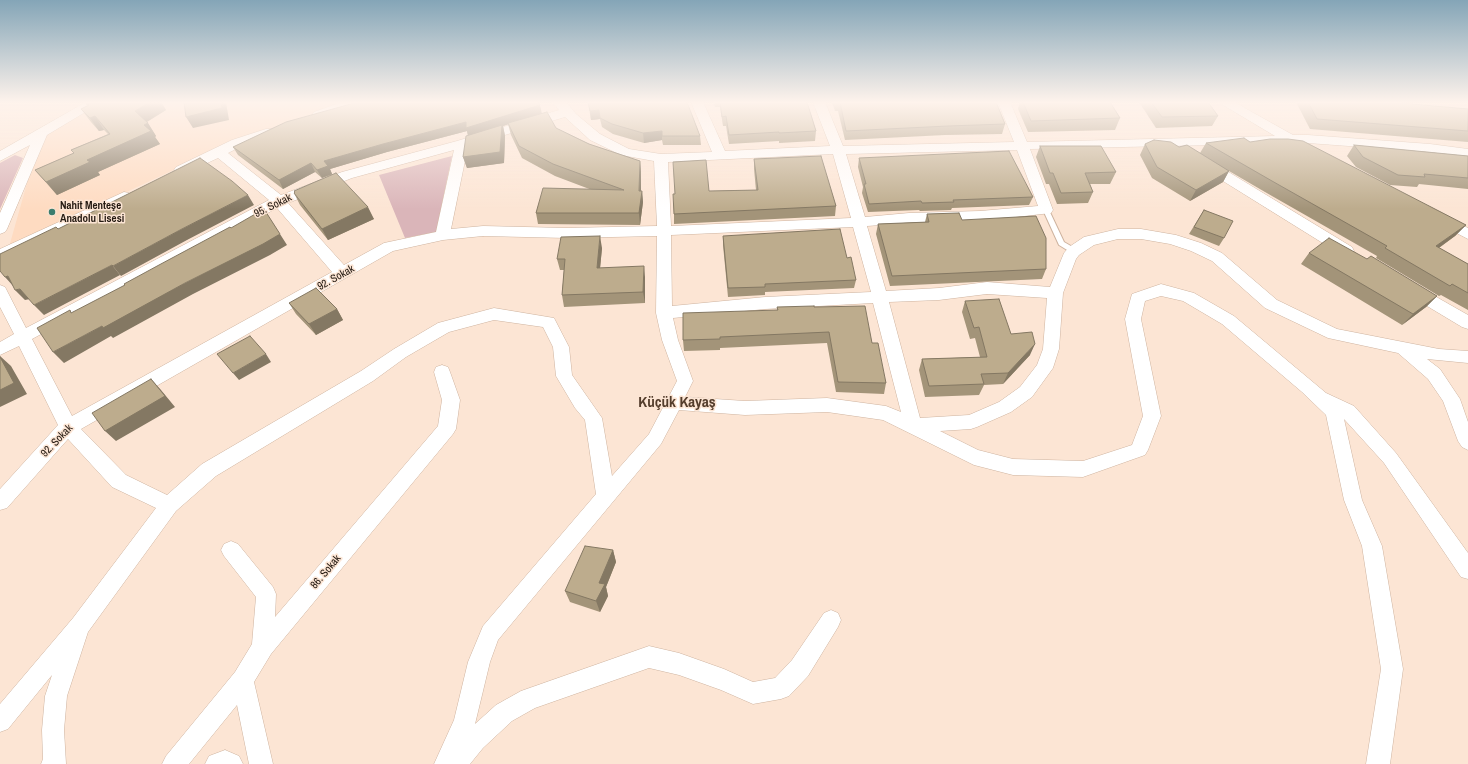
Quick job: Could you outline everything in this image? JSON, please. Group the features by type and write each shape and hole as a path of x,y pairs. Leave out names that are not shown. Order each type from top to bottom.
{"street":[{"path":"0,157 34,138"},
{"path":"0,229 39,138"},
{"path":"170,175 238,143 254,138"},
{"name":"95. Sokak","path":"0,349 279,201 347,175 462,144 479,138"},
{"path":"596,138 626,152 661,158 838,150 1289,139 1308,139 1430,148 1468,153"},
{"path":"713,138 721,156"},
{"path":"833,138 859,222 913,426"},
{"path":"1019,138 1046,210"},
{"path":"1289,139 1317,154"},
{"path":"1168,142 1361,260"},
{"path":"443,235 462,144"},
{"path":"219,152 279,201 343,274"},
{"path":"446,764 465,722 479,662 490,633 655,439 685,381 670,340 664,313 664,218 661,158"},
{"path":"0,255 135,191"},
{"name":"92. Sokak","path":"0,502 68,427 389,247 443,235 483,231 567,233 663,231 859,222 909,218 980,216 1046,210"},
{"path":"1429,214 1467,233"},
{"path":"913,426 971,422 1005,407 1026,392 1045,368 1051,349 1055,293 1069,257 1074,251 1085,244 1098,238 1118,234 1141,234 1171,239 1196,247 1217,258 1271,304 1334,334 1439,355 1468,357"},
{"path":"1401,283 1468,323"},
{"path":"664,313 765,303 939,294 987,288 1055,293"},
{"path":"673,403 744,408 827,405 886,412 974,457 1013,467 1083,469 1139,450 1152,416 1133,319 1138,298 1161,290 1188,297 1228,320 1334,412 1353,500 1372,546 1392,668 1378,764"},
{"path":"0,291 68,427 119,481 169,505"},
{"path":"0,720 80,625 169,505 209,470 367,376 444,327 494,314 548,322 561,347 564,376 581,403 593,418 606,495"},
{"path":"1402,348 1434,374 1451,399 1464,436 1468,442"},
{"name":"86. Sokak","path":"174,764 243,680 263,647 446,428 451,400 442,372"},
{"path":"1316,395 1348,411 1390,458 1468,570"},
{"path":"231,550 266,594 263,647"},
{"path":"455,764 475,740 504,713 529,699 649,657 679,664 724,680 753,693 781,688 800,668 831,620"},
{"path":"53,764 55,762 53,730 56,696 80,625"},
{"path":"243,680 261,764"},
{"path":"216,764 225,762 232,764"}],"lane":[{"path":"1046,210 1061,243 1074,251"}],"shaded area":[{"name":"Nahit Menteşe Anadolu Lisesi","path":"44,138 251,138 210,153 9,247 29,176"},
{"path":"15,155 23,158 0,209 0,163"},
{"path":"452,156 436,232 405,238 379,175"}],"building":[{"path":"101,138 136,138 87,160 90,162 46,182 35,170 74,153 71,150"},
{"path":"253,138 407,138 324,161 328,166 317,170 311,163 279,180 233,147"},
{"path":"466,138 501,138 500,152 463,157"},
{"path":"515,138 576,138 589,144 640,161 639,191 642,191 639,213 536,213 543,188 624,190 553,164 519,146"},
{"path":"1244,138 1250,142 1270,139 1303,141 1466,225 1436,246 1468,264 1468,293 1452,284 1450,286 1385,248 1387,246 1206,143"},
{"path":"1154,140 1171,142 1179,147 1187,145 1229,171 1196,190 1157,167 1145,144"},
{"path":"1354,145 1468,156 1468,178 1424,174 1425,177 1398,175 1363,157"},
{"path":"1040,146 1101,146 1116,172 1085,173 1093,192 1061,193 1053,173 1050,173"},
{"path":"1009,151 1033,197 953,200 954,202 922,203 921,201 869,204 864,184 866,184 859,158"},
{"path":"821,156 836,206 674,214 673,194 675,194 673,162 706,160 709,191 758,190 754,159"},
{"path":"200,158 232,181 248,195 113,266 112,265 34,305 20,289 15,290 8,276 5,277 0,271 0,254 56,227 58,229"},
{"path":"336,173 368,207 322,229 294,191"},
{"path":"264,209 280,234 185,283 103,328 102,326 53,352 37,328 70,310 71,313 125,285 124,284"},
{"path":"1204,210 1233,221 1224,238 1194,227"},
{"path":"959,213 962,220 1036,216 1046,238 1046,269 892,276 878,224 929,222 927,214"},
{"path":"840,229 847,258 851,257 856,280 765,284 765,287 728,288 723,236"},
{"path":"600,236 597,268 644,266 643,292 562,295 565,259 557,259 561,237"},
{"path":"1329,238 1367,259 1371,256 1437,296 1413,314 1309,253"},
{"path":"316,288 337,309 309,324 289,303"},
{"path":"999,299 1011,334 1032,332 1035,344 1008,373 981,374 984,384 929,386 922,359 987,357 979,327 974,328 965,301"},
{"path":"865,306 872,343 878,343 886,383 838,382 829,332 683,340 683,313 778,310 777,307"},
{"path":"250,336 266,354 233,373 217,354"},
{"path":"0,357 14,383 0,390"},
{"path":"151,379 165,396 105,431 92,413"},
{"path":"585,546 613,550 599,583 605,584 596,601 565,591"}],"place":[{"name":"Nahit Menteşe Anadolu Lisesi","path":"52,212"}],"district":[{"name":"Küçük Kayaş","path":"677,403"}]}
